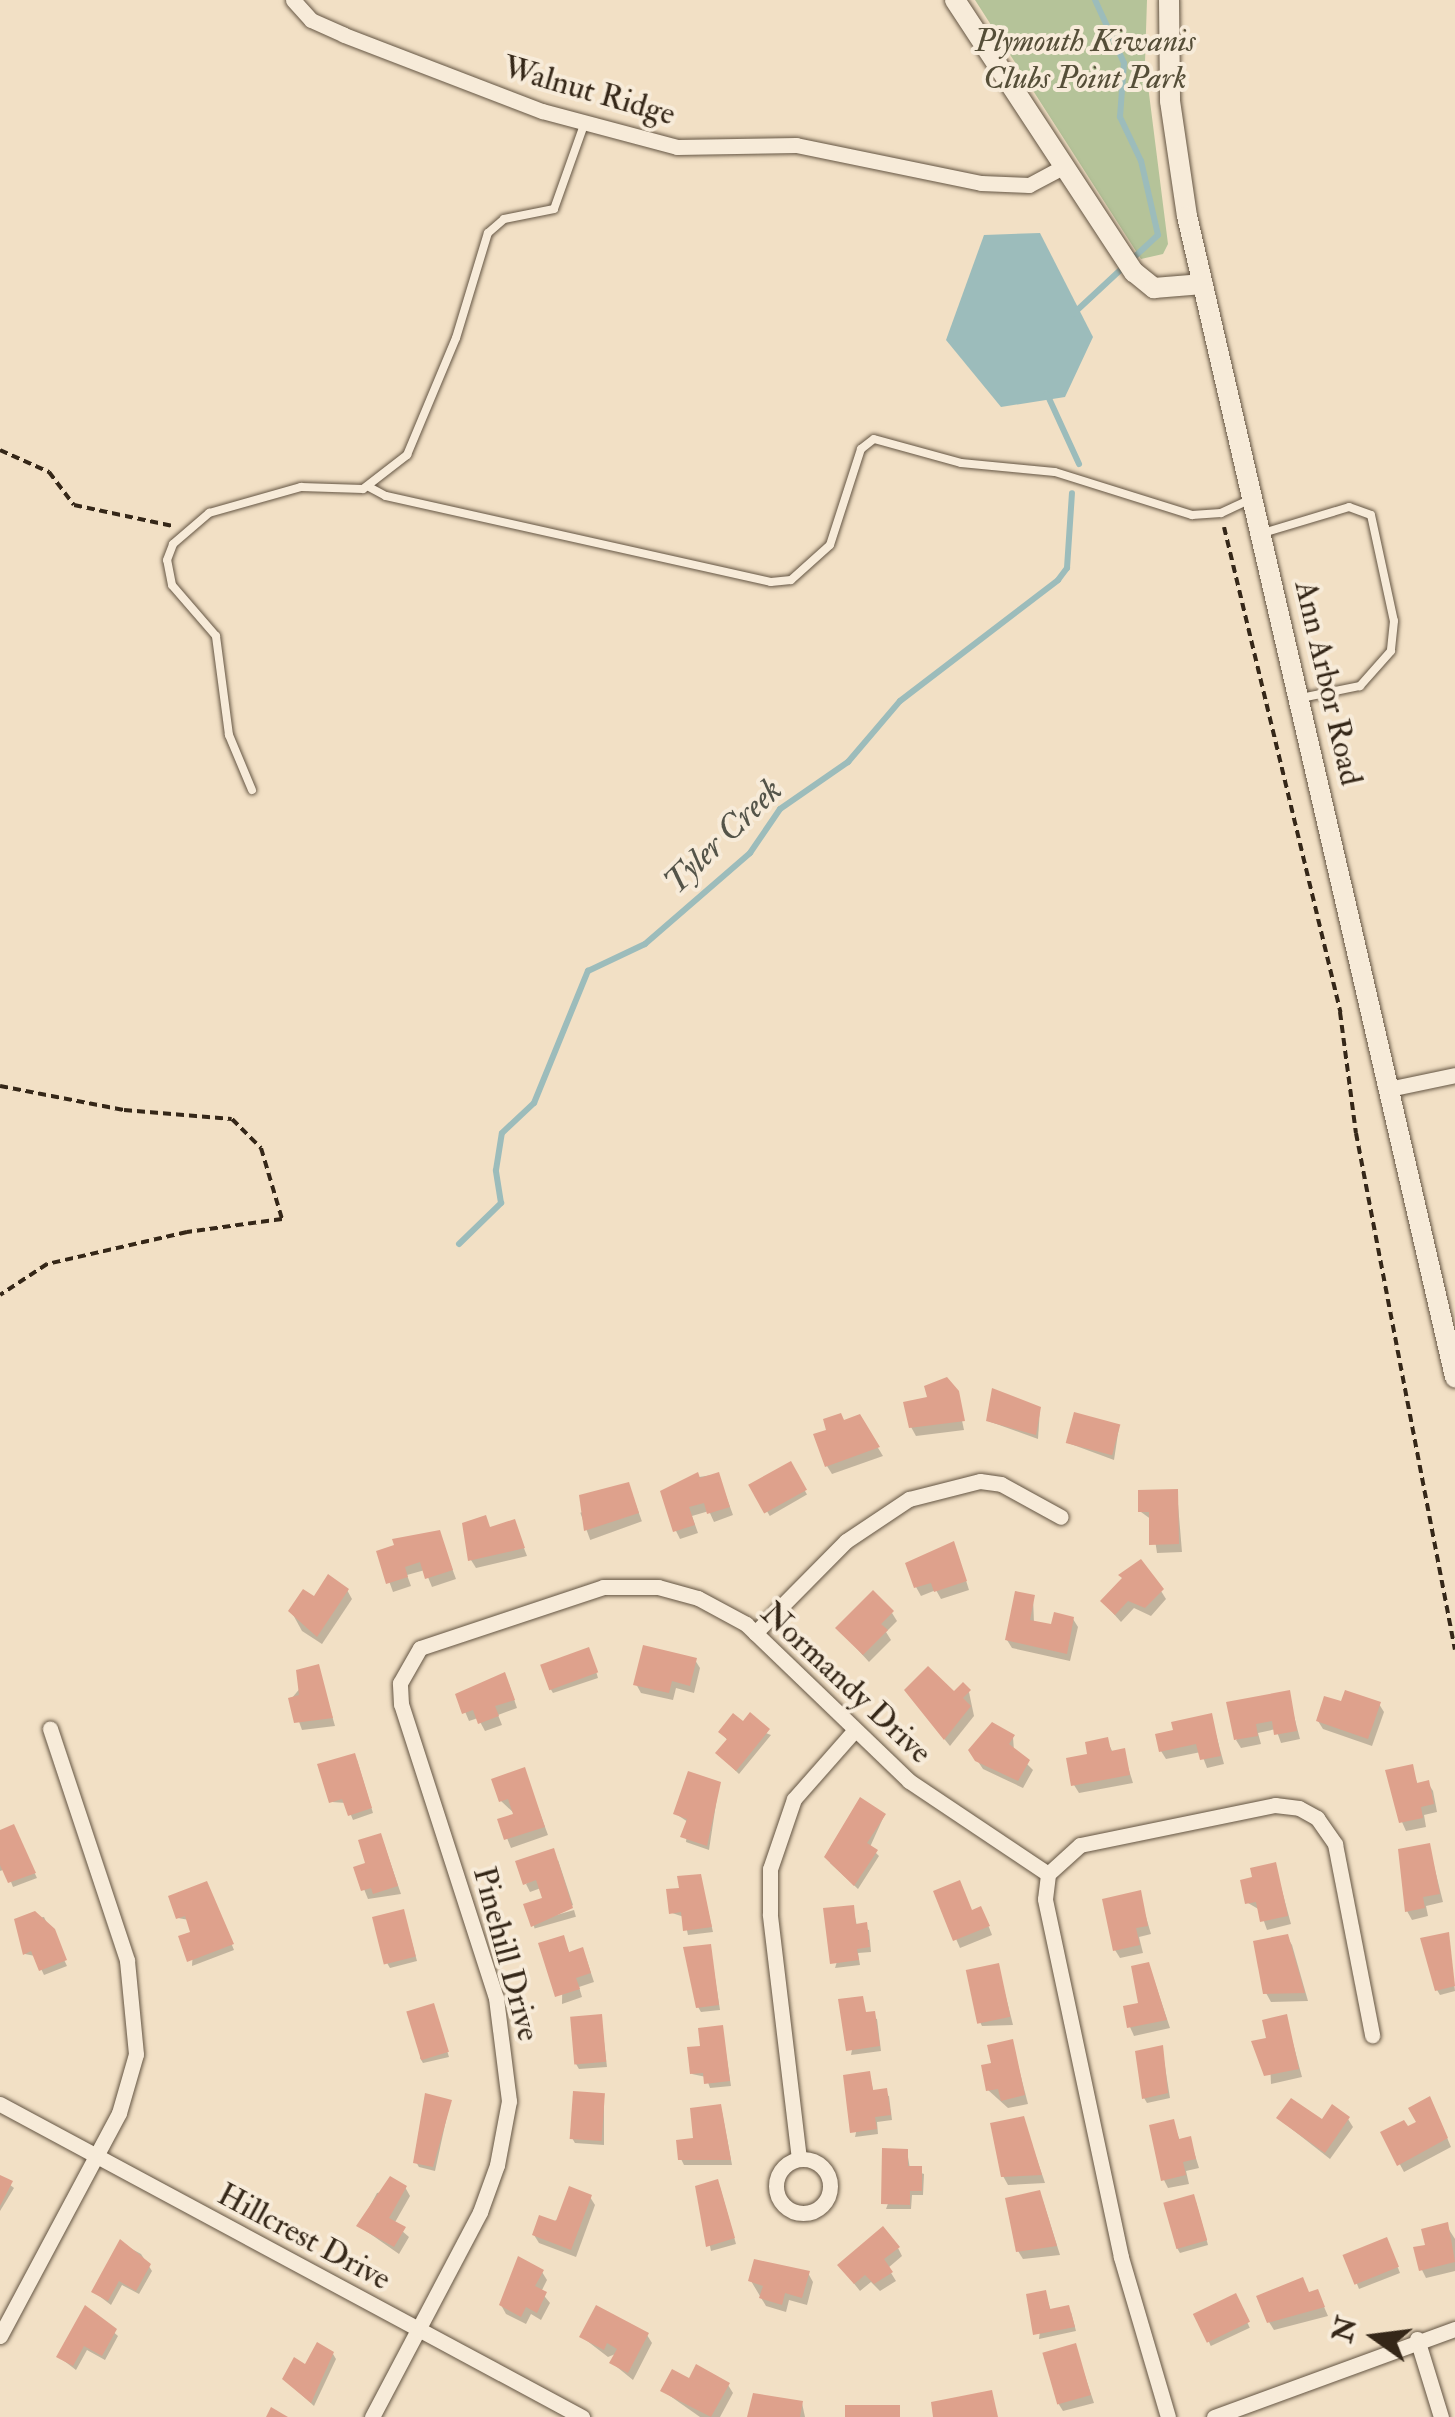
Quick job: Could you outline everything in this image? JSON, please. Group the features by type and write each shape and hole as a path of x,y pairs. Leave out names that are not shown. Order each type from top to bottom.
{"main road":[{"path":"955,0 1129,265 1154,288 1203,284"},
{"name":"Ann Arbor Road","path":"1169,0 1175,140 1203,284 1392,1088 1455,1377"}],"street":[{"name":"Walnut Ridge","path":"292,0 311,20 344,35 584,122 677,146 796,146 981,183 1029,184 1063,168"},
{"path":"1392,1088 1455,1075"},
{"path":"755,1633 846,1541 909,1499 980,1481 1001,1484 1061,1517"},
{"name":"Normandy Drive","path":"407,1664 439,1638 614,1586 658,1587 698,1598 755,1633 909,1781 1048,1874"},
{"name":"Pinehill Drive","path":"372,2417 490,2188 509,2079 496,1998 401,1704 407,1664"},
{"path":"0,2336 96,2158 129,2087 137,2020 128,1960 50,1728"},
{"path":"799,2159 770,1869 794,1799 854,1731"},
{"path":"1168,2417 1117,2238 1044,1899 1048,1874 1080,1845 1276,1804 1299,1808 1316,1818 1335,1844 1372,2035"},
{"name":"Hillcrest Drive","path":"0,2104 582,2417"},
{"path":"1214,2417 1417,2339 1455,2329"},
{"path":"1417,2339 1440,2417"}],"lane":[{"path":"252,790 229,735 216,636 172,586 167,560 187,529 253,497 369,486 407,455 456,338 488,233 504,220 554,208 584,122"},
{"path":"369,486 386,496 771,582 791,580 830,545 861,448 874,439 961,463 1055,472 1159,509 1221,513 1254,498"},
{"path":"1262,533 1349,507 1371,516 1394,621 1391,651 1360,686 1301,698"}],"path":[{"path":"0,450 48,472 74,504 187,529"},
{"path":"1221,513 1340,1012 1356,1132 1455,1650"},
{"path":"0,1086 124,1110 232,1119 261,1148 282,1219 187,1232 47,1264 0,1295"}],"green space":[{"name":"Plymouth Kiwanis Clubs Point Park","path":"975,0 1147,0 1145,62 1168,244 1163,254 1141,259"}],"water":[{"path":"1040,233 1093,337 1065,397 1001,407 946,340 984,235"}],"building":[{"path":"947,1377 959,1391 965,1421 909,1428 903,1402 927,1397 924,1386"},
{"path":"992,1388 1041,1407 1036,1435 986,1421"},
{"path":"1074,1412 1120,1424 1112,1455 1066,1443"},
{"path":"841,1413 844,1420 860,1414 880,1447 825,1467 813,1434 826,1430 823,1419"},
{"path":"791,1461 807,1490 764,1514 748,1485"},
{"path":"698,1472 700,1478 719,1472 730,1507 707,1514 704,1503 689,1507 695,1525 673,1532 660,1491"},
{"path":"629,1482 639,1513 584,1531 579,1495"},
{"path":"1178,1489 1179,1544 1149,1545 1149,1512 1138,1512 1138,1490"},
{"path":"486,1515 490,1527 515,1519 525,1548 468,1561 462,1523"},
{"path":"440,1530 453,1570 425,1579 420,1562 405,1567 408,1577 386,1584 376,1551 394,1545 392,1539"},
{"path":"954,1541 967,1581 934,1592 931,1583 914,1588 905,1563"},
{"path":"1141,1559 1164,1589 1145,1608 1128,1601 1115,1615 1100,1601 1122,1578 1118,1575"},
{"path":"328,1574 349,1589 317,1637 288,1611 303,1589 314,1596"},
{"path":"873,1590 894,1611 881,1624 888,1630 863,1655 835,1628"},
{"path":"1015,1591 1035,1595 1030,1620 1051,1624 1054,1612 1074,1617 1067,1654 1005,1640"},
{"path":"643,1645 697,1658 690,1686 672,1681 669,1693 633,1685"},
{"path":"589,1647 598,1672 549,1690 540,1665"},
{"path":"319,1664 333,1718 294,1723 288,1698 299,1695 296,1670"},
{"path":"928,1666 954,1691 963,1682 971,1690 963,1698 971,1706 944,1740 904,1690"},
{"path":"505,1672 515,1700 495,1706 499,1716 478,1724 473,1710 462,1714 455,1694"},
{"path":"1290,1690 1297,1731 1274,1735 1272,1721 1256,1724 1258,1736 1234,1740 1226,1702"},
{"path":"1345,1690 1381,1702 1368,1739 1316,1721 1324,1696 1341,1701"},
{"path":"750,1712 770,1729 736,1771 715,1753 727,1739 718,1732 733,1713 743,1721"},
{"path":"1212,1713 1221,1756 1200,1760 1196,1744 1159,1752 1155,1734 1173,1730 1171,1722"},
{"path":"992,1722 1015,1735 1009,1744 1030,1760 1018,1781 975,1761 968,1750"},
{"path":"1108,1737 1111,1751 1125,1748 1130,1775 1071,1786 1066,1758 1087,1754 1085,1742"},
{"path":"355,1753 372,1808 348,1816 342,1799 329,1803 317,1764"},
{"path":"1413,1764 1417,1783 1429,1780 1434,1804 1421,1807 1423,1818 1399,1823 1385,1770"},
{"path":"525,1767 545,1827 504,1840 497,1819 513,1814 508,1799 499,1802 491,1779"},
{"path":"688,1771 721,1782 707,1846 680,1837 687,1819 673,1814"},
{"path":"860,1797 886,1814 867,1843 878,1850 854,1886 824,1857"},
{"path":"14,1824 36,1873 8,1883 0,1865 0,1830"},
{"path":"381,1833 398,1886 373,1894 371,1888 361,1891 353,1867 365,1863 358,1840"},
{"path":"1430,1843 1440,1894 1423,1897 1425,1908 1405,1912 1398,1849"},
{"path":"554,1848 573,1908 531,1927 523,1904 542,1898 536,1880 523,1885 515,1861"},
{"path":"1276,1862 1288,1916 1260,1922 1256,1902 1245,1904 1240,1880 1252,1877 1250,1868"},
{"path":"701,1874 712,1927 683,1931 681,1912 669,1914 666,1889 679,1888 677,1876"},
{"path":"960,1880 972,1910 981,1906 990,1926 953,1941 933,1891"},
{"path":"207,1881 234,1944 187,1962 178,1936 190,1932 185,1916 176,1919 168,1896"},
{"path":"1141,1890 1148,1926 1136,1928 1140,1945 1113,1951 1102,1899"},
{"path":"854,1905 856,1924 867,1922 870,1947 857,1949 859,1960 830,1964 823,1908"},
{"path":"404,1909 416,1957 384,1965 372,1917"},
{"path":"35,1911 55,1929 67,1960 39,1971 31,1951 23,1955 14,1919"},
{"path":"1449,1932 1455,1986 1435,1991 1420,1938"},
{"path":"1288,1934 1305,1993 1263,1994 1253,1941"},
{"path":"564,1935 569,1952 583,1947 591,1973 576,1978 580,1989 555,1997 538,1943"},
{"path":"711,1944 719,2005 696,2008 683,1947"},
{"path":"1149,1962 1167,2020 1127,2028 1123,2006 1138,2003 1131,1966"},
{"path":"999,1963 1010,2017 977,2024 966,1970"},
{"path":"863,1996 866,2012 875,2011 880,2046 846,2051 838,1999"},
{"path":"434,2003 449,2052 421,2060 406,2011"},
{"path":"602,2014 606,2062 574,2065 570,2017"},
{"path":"1287,2014 1299,2069 1264,2076 1251,2041 1266,2038 1262,2020"},
{"path":"723,2025 730,2081 704,2084 703,2073 690,2074 687,2047 700,2046 698,2028"},
{"path":"1013,2039 1025,2095 1001,2101 998,2089 986,2091 981,2065 991,2063 987,2045"},
{"path":"1163,2045 1168,2093 1142,2099 1135,2051"},
{"path":"870,2071 873,2090 887,2088 891,2115 875,2117 877,2129 850,2133 843,2075"},
{"path":"573,2091 605,2093 602,2141 570,2139"},
{"path":"425,2093 452,2100 433,2167 413,2163"},
{"path":"1430,2096 1448,2138 1397,2166 1380,2132 1404,2120 1408,2126 1416,2122 1408,2108"},
{"path":"1291,2098 1322,2119 1332,2104 1350,2117 1325,2153 1276,2118"},
{"path":"721,2104 731,2160 678,2160 676,2140 693,2138 690,2108"},
{"path":"1024,2116 1042,2175 1001,2177 990,2123"},
{"path":"1174,2119 1179,2139 1191,2136 1196,2159 1183,2162 1186,2175 1161,2181 1149,2125"},
{"path":"882,2148 908,2149 908,2166 922,2166 922,2191 910,2191 910,2205 881,2204"},
{"path":"0,2175 13,2181 0,2206"},
{"path":"390,2176 407,2186 389,2218 406,2227 394,2247 356,2226"},
{"path":"718,2179 735,2238 706,2247 695,2186"},
{"path":"569,2186 592,2195 571,2250 532,2235 539,2215 556,2221"},
{"path":"1040,2190 1057,2246 1016,2252 1005,2198"},
{"path":"1194,2194 1207,2240 1176,2249 1163,2203"},
{"path":"1448,2222 1455,2262 1419,2271 1413,2247 1425,2245 1421,2229"},
{"path":"883,2226 900,2247 884,2259 893,2272 874,2284 865,2275 854,2284 837,2265"},
{"path":"1387,2237 1399,2267 1354,2285 1342,2255"},
{"path":"120,2239 151,2264 136,2291 119,2281 108,2301 91,2292"},
{"path":"518,2256 544,2270 535,2286 547,2292 537,2313 526,2307 521,2317 499,2305"},
{"path":"754,2259 810,2271 802,2298 785,2293 782,2305 759,2298 763,2286 748,2281"},
{"path":"1303,2277 1309,2292 1318,2289 1325,2307 1267,2323 1256,2296"},
{"path":"1046,2290 1050,2309 1069,2305 1075,2327 1033,2335 1026,2294"},
{"path":"1236,2293 1250,2322 1207,2343 1193,2314"},
{"path":"85,2305 117,2329 102,2356 84,2346 73,2366 56,2357"},
{"path":"596,2305 649,2333 628,2373 609,2363 617,2349 607,2343 604,2350 579,2337"},
{"path":"317,2342 334,2352 311,2403 282,2379 294,2357 305,2364"},
{"path":"1076,2343 1091,2395 1057,2405 1042,2353"},
{"path":"696,2364 730,2383 711,2417 660,2391 672,2369 689,2378"},
{"path":"992,2390 998,2417 933,2417 931,2402"},
{"path":"753,2393 803,2401 800,2417 747,2417"},
{"path":"845,2405 900,2405 900,2417 845,2417"},
{"path":"271,2407 288,2417 266,2417"}],"waterway":[{"name":"Tyler Creek","path":"1073,314 1158,235 1141,161 1120,117 1124,63 1095,0"},
{"name":"Tyler Creek","path":"1047,394 1079,464"},
{"name":"Tyler Creek","path":"459,1244 501,1203 496,1170 502,1133 534,1103 588,971 645,944 750,853 780,809 848,762 900,701 1058,580 1067,568 1072,493"}]}
